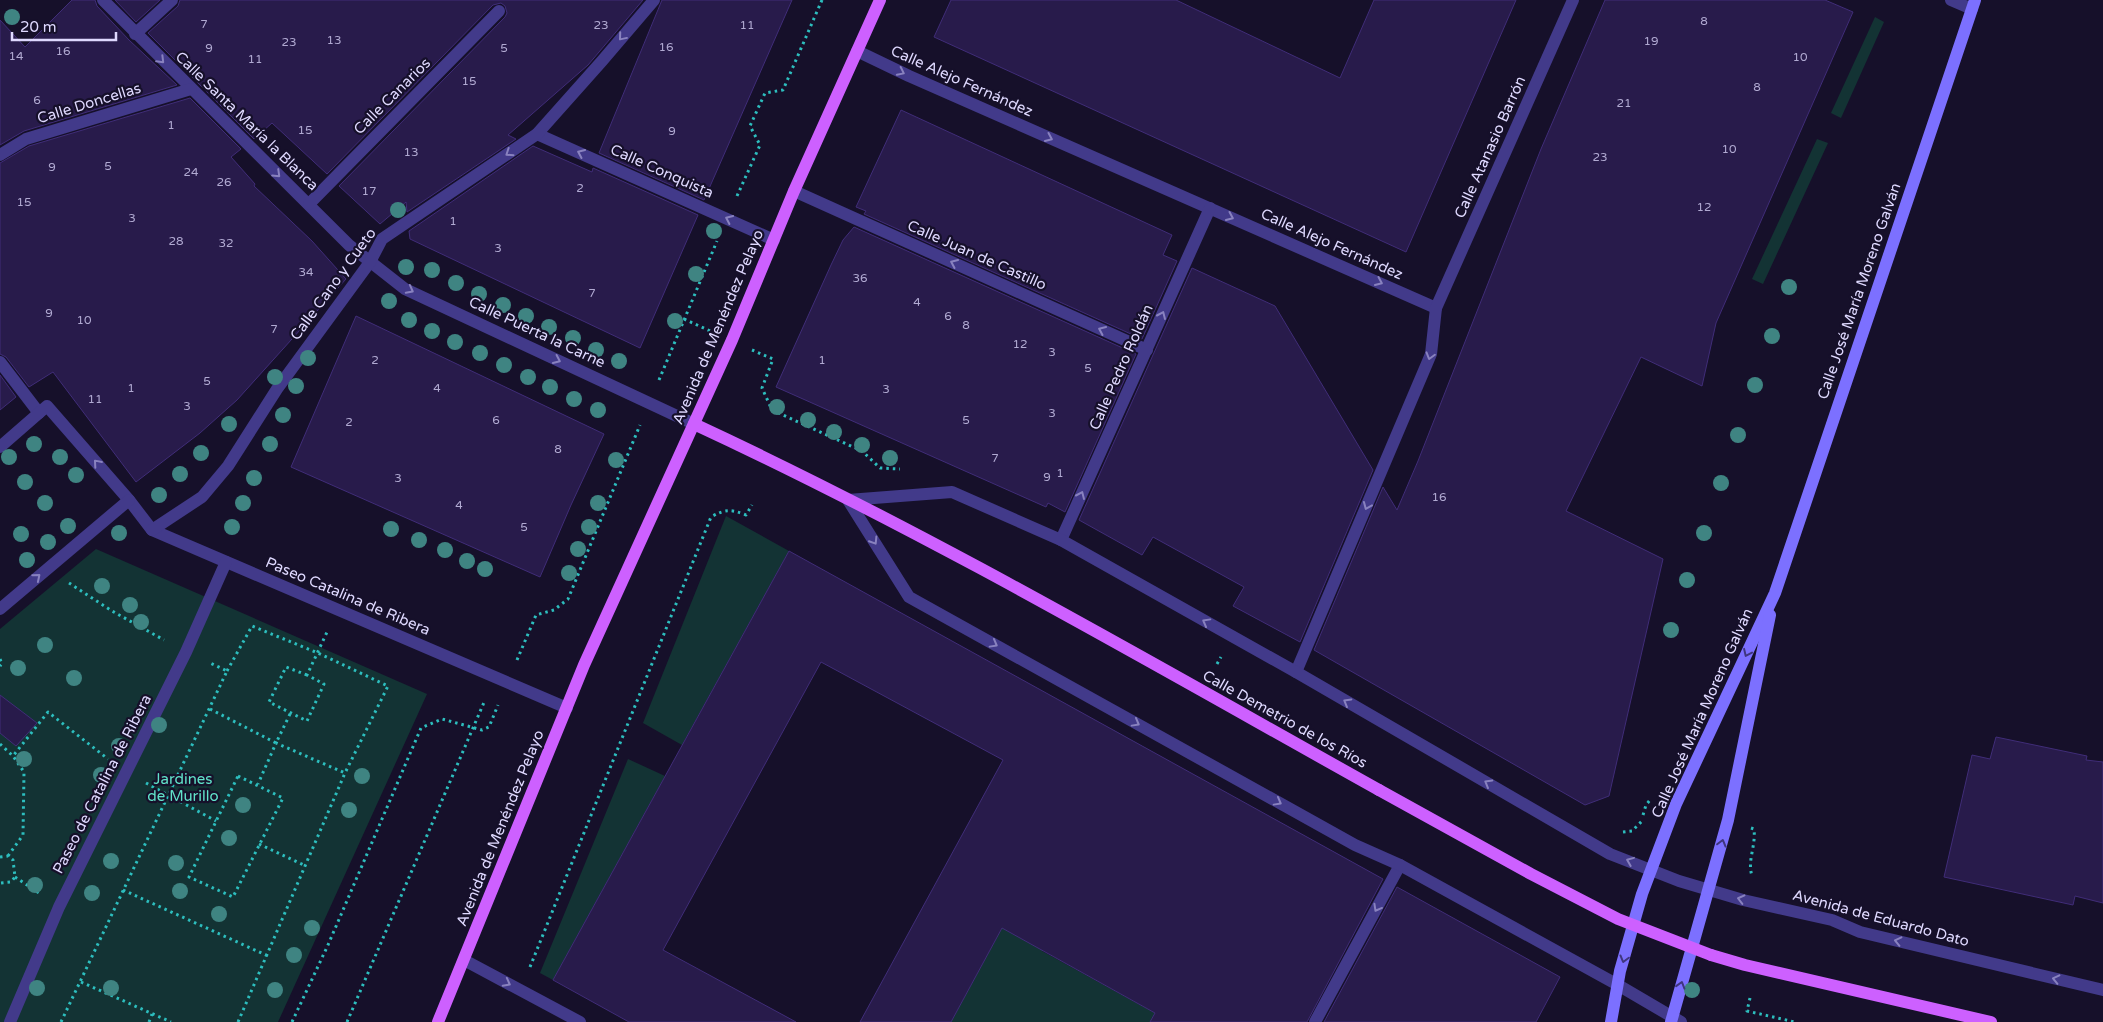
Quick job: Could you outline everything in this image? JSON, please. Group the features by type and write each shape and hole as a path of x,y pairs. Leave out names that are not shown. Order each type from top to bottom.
{"main road":[{"name":"Avenida de Menéndez Pelayo","path":"438,1022 584,665 694,424 794,191 880,0"},
{"name":"Calle José María Moreno Galván","path":"1612,1022 1618,985 1631,933 1651,870 1676,804 1775,593 1974,4"},
{"name":"Calle Demetrio de los Ríos","path":"694,424 774,461 948,550 1531,874 1618,919 1711,955 1991,1022"},
{"name":"Calle José María Moreno Galván","path":"1675,1020 1692,948 1728,820 1775,593"}],"street":[{"name":"Calle Santa María la Blanca","path":"103,0 349,245 370,262"},
{"path":"136,34 172,0"},
{"name":"Calle Cano y Cueto","path":"152,530 202,497 228,466 277,389 370,262 382,239 537,134 654,0"},
{"name":"Calle Atanasio Barrón","path":"1436,308 1573,0"},
{"path":"1951,0 1974,4"},
{"name":"Calle Canarios","path":"308,204 499,11"},
{"name":"Calle Alejo Fernández","path":"857,51 909,76 1436,308"},
{"name":"Calle Doncellas","path":"0,155 26,139 191,89"},
{"name":"Calle Conquista","path":"537,134 774,240"},
{"name":"Calle Juan de Castillo","path":"794,191 1147,350"},
{"name":"Calle Pedro Roldán","path":"1061,540 1210,208"},
{"name":"Calle Puerta la Carne","path":"370,262 405,289 694,424"},
{"path":"1296,672 1431,354 1436,308"},
{"path":"0,362 39,413 0,447"},
{"name":"Paseo Catalina de Ribera","path":"39,413 47,406 129,500 152,530 566,708"},
{"path":"1675,1020 1618,985 1400,865 1355,846 909,597 848,500 952,492 1061,540 1296,672 1610,854 1709,890"},
{"path":"0,609 129,500"},
{"name":"Paseo de Catalina de Ribera","path":"10,1022 59,907 186,652 226,562"},
{"path":"1315,1022 1400,865"},
{"name":"Avenida de Eduardo Dato","path":"1709,890 1832,920 1860,932 2103,990"},
{"path":"464,960 580,1022"}],"path":[{"path":"734,204 760,145 750,126 765,93 783,90 822,0"},
{"path":"657,386 720,234"},
{"path":"766,356 773,359 762,388 772,410 862,451 880,468 904,469"},
{"path":"292,1022 328,945 421,728 442,720 473,729 482,730 489,727 536,615 554,610 568,599 642,420"},
{"path":"528,994 528,972 711,517 722,511 735,511 746,515 752,505"},
{"path":"307,675 338,609"},
{"path":"227,671 252,626 318,653 388,686 345,773 268,956 238,1022"},
{"path":"0,659 2,664 0,666"},
{"path":"286,667 307,675 324,684 307,721 269,702 286,667"},
{"path":"347,1022 488,694"},
{"path":"209,709 276,743 345,773"},
{"path":"13,756 48,712 126,773 216,821"},
{"path":"258,784 291,712"},
{"path":"0,744 13,756 24,772 23,834 8,856"},
{"path":"238,776 258,784 283,798 233,897 189,877 216,821 238,776"},
{"path":"259,844 306,866"},
{"path":"0,857 8,856 13,860 15,876 11,882 0,883"},
{"path":"123,890 268,956"},
{"path":"81,982 171,1022"},
{"path":"1750,998 1747,1011 1795,1022"},
{"path":"149,1022 152,1014"}],"green space":[{"path":"1875,17 1884,22 1841,118 1831,113"},
{"path":"1817,139 1828,143 1763,284 1752,279"},
{"path":"726,516 789,551 682,745 643,723"},
{"name":"Jardines de Murillo","path":"96,549 427,694 278,1022 0,1022 0,629"},
{"path":"1110,728 1153,752 1042,951 1155,1013 1150,1022 951,1022"},
{"path":"628,759 665,776 553,980 540,973"}],"building":[{"path":"72,0 95,0 97,6 129,40 177,85 24,131 0,145 0,20 25,47"},
{"path":"115,0 160,0 136,22"},
{"path":"180,0 643,0 588,65 508,135 516,139 407,212 406,202 380,224 339,186 505,17 507,13 505,6 501,3 493,5 327,174 272,123 254,139 148,33 178,6"},
{"path":"662,0 792,0 704,200 599,153"},
{"path":"951,0 1176,0 1340,78 1374,0 1516,0 1406,252 934,37"},
{"path":"1605,0 1825,0 1853,12 1716,323 1702,386 1641,357 1566,511 1663,559 1609,796 1585,805 1314,650 1383,487 1397,510 1541,149"},
{"path":"190,98 241,149 231,157 255,184 254,186 312,241 346,279 237,400 200,433 136,482 53,372 29,387 6,357 0,354 0,163 29,146"},
{"path":"901,110 1172,235 1163,255 1177,261 1142,339 864,214 866,211 856,207"},
{"path":"533,146 592,172 593,168 698,215 640,348 410,239 409,231"},
{"path":"854,227 1136,354 1065,512 1048,503 1046,507 776,387 843,240"},
{"path":"1192,268 1275,306 1373,470 1300,642 1233,606 1244,587 1153,537 1142,555 1079,520"},
{"path":"356,316 604,434 540,577 291,467"},
{"path":"0,375 16,397 0,410"},
{"path":"789,551 1383,879 1307,1022 1150,1022 1155,1013 1002,928 951,1022 860,1022 1003,760 821,662 663,950 796,1022 629,1022 553,980"},
{"path":"0,695 37,723 16,746 0,733"},
{"path":"1996,737 2087,756 2086,760 2103,762 2103,903 2075,896 2073,905 1944,877 1972,755 1990,759"},
{"path":"1397,887 1560,977 1536,1022 1324,1022"}]}
